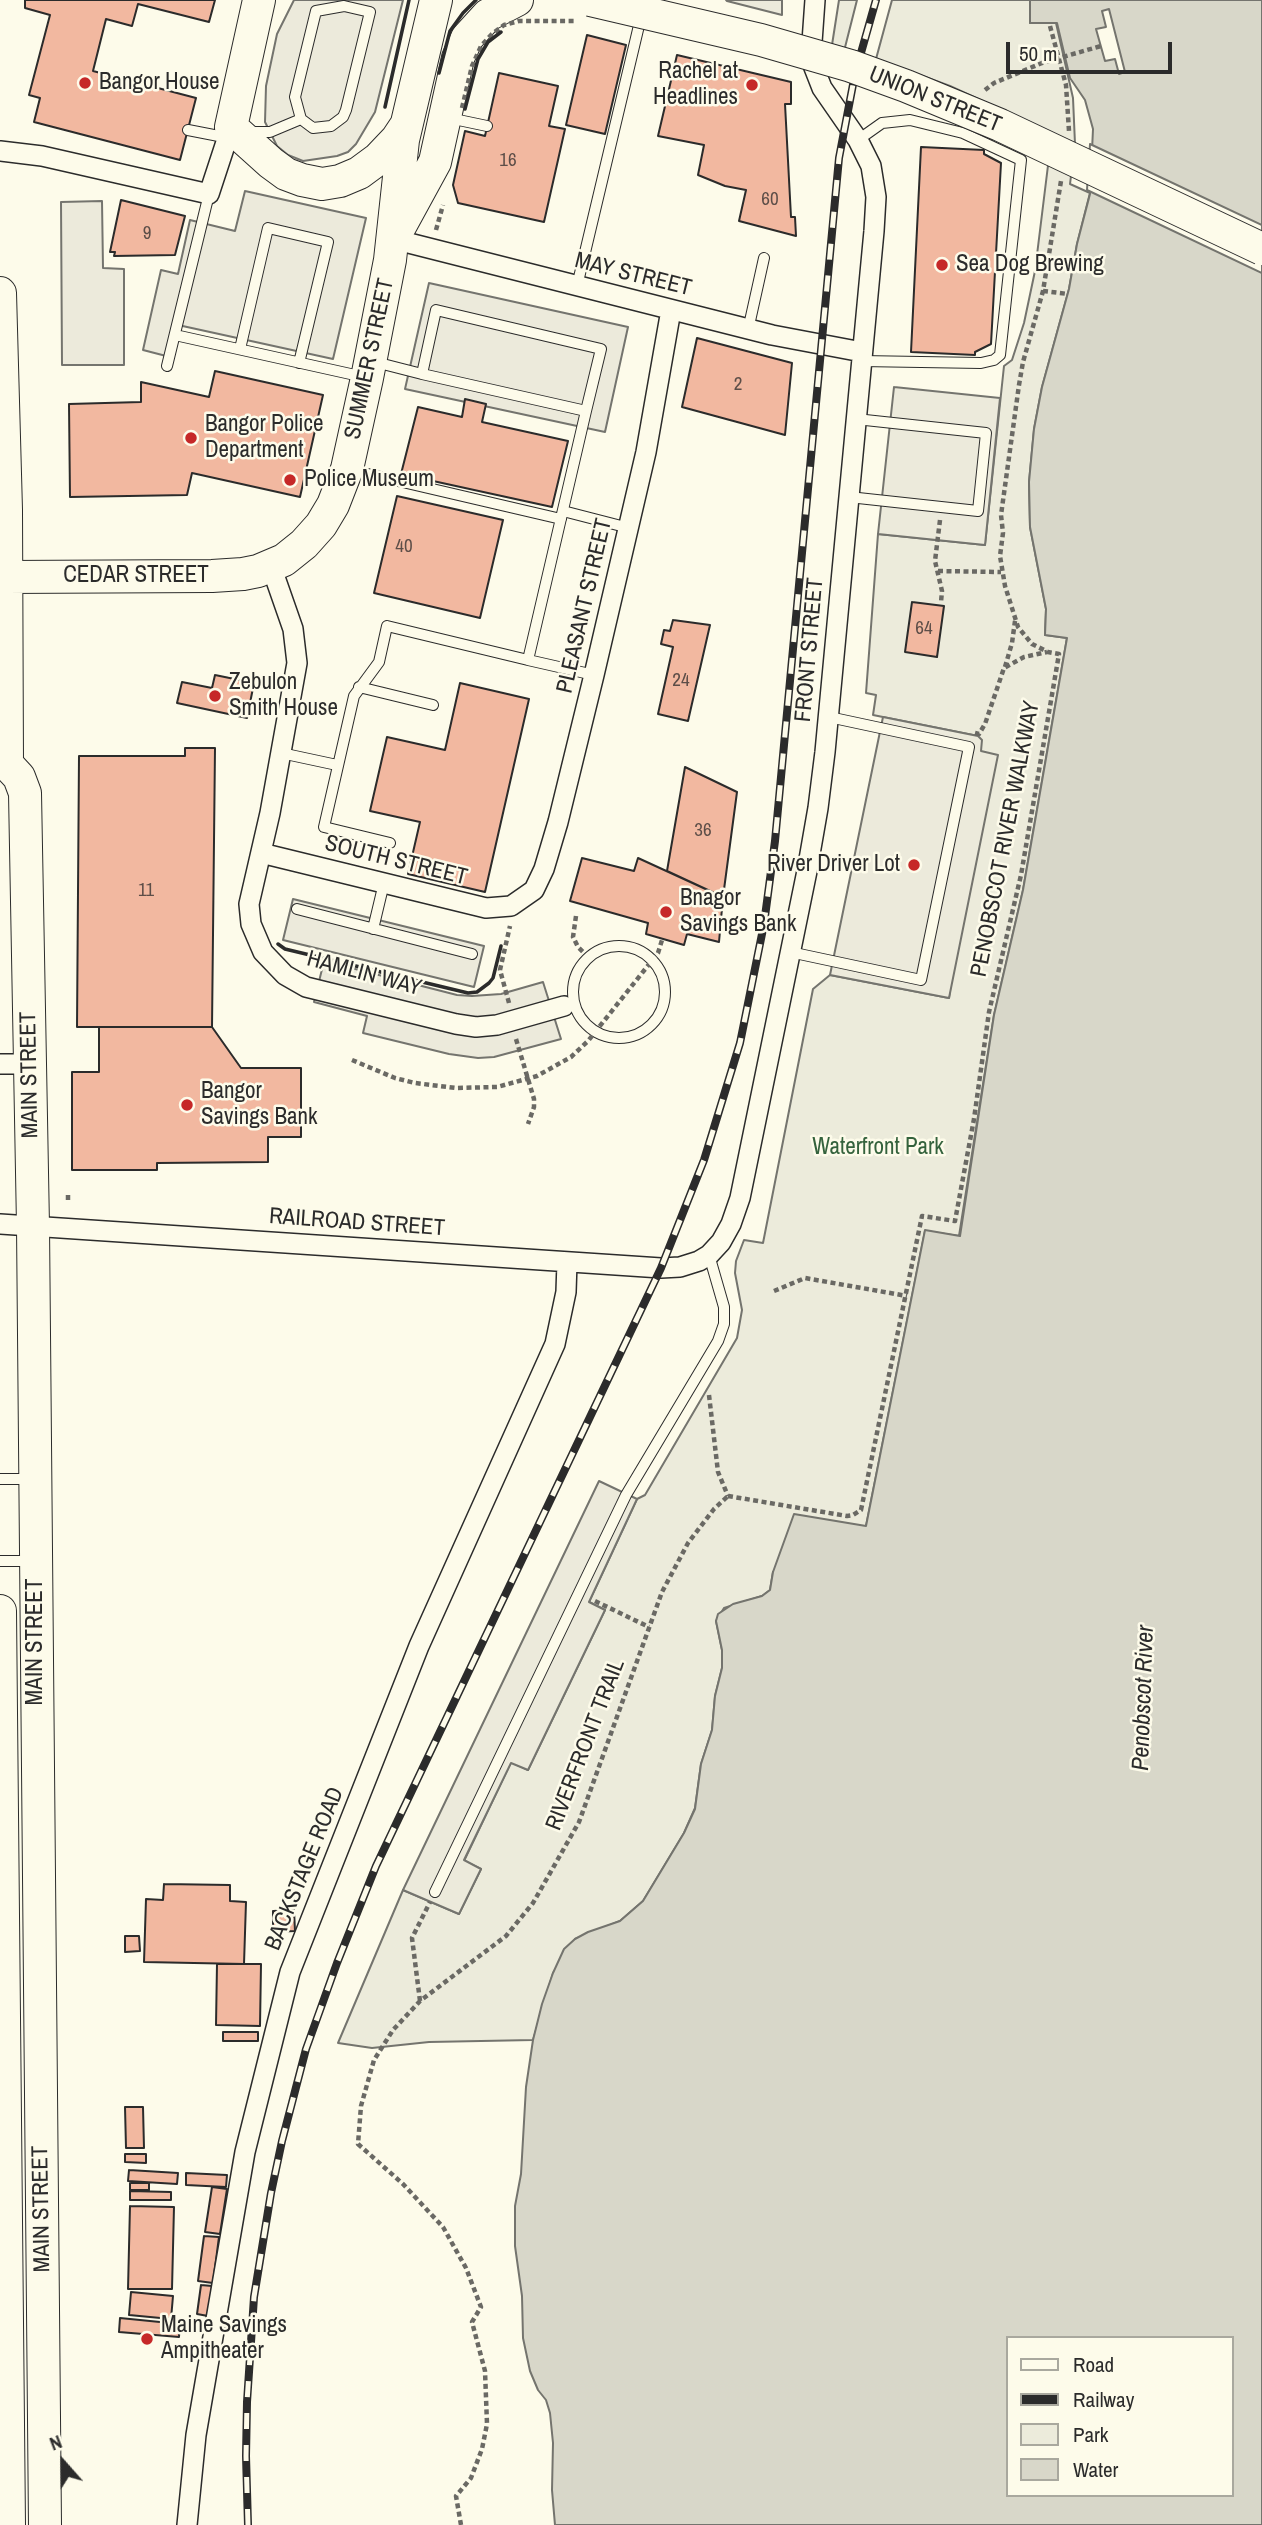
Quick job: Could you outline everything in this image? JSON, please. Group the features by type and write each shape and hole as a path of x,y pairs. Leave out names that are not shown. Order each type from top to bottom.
{"main road":[{"path":"258,0 230,132 278,169 294,178 322,184 349,178 369,166 388,149 406,126"},
{"name":"SUMMER STREET","path":"271,566 296,552 321,525 333,505 346,470 385,292 406,126 436,0"},
{"path":"393,239 430,175 452,110 458,58 467,38 488,15 517,0"},
{"name":"UNION STREET","path":"588,11 761,40 851,66 1000,125 1262,248"},
{"name":"MAIN STREET","path":"0,293 2,766 19,778 25,793 15,1064 33,1226 36,1560 15,1645 2,2085 19,2177 43,2358 45,2525"},
{"name":"CEDAR STREET","path":"3,576 212,576 243,574 271,566"},
{"name":"MAIN STREET","path":"0,1611 15,1645 41,2084 19,2177 4,2357 9,2525"}],"street":[{"path":"598,0 812,50"},
{"name":"FRONT STREET","path":"709,1255 727,1233 740,1198 818,808 829,717 876,197 871,166 859,140 822,88 813,65 815,0"},
{"path":"0,151 42,156 209,194 230,132"},
{"name":"MAY STREET","path":"393,239 748,330 862,356"},
{"name":"PLEASANT STREET","path":"519,903 534,890 552,845 646,452 671,310"},
{"path":"261,853 294,685 297,653 293,629 271,566"},
{"name":"SOUTH STREET","path":"261,853 486,908 502,909 519,903"},
{"name":"HAMLIN WAY","path":"261,853 250,894 250,924 263,953 277,969 295,982 369,1003 476,1027 506,1023 569,1005"},
{"name":"RAILROAD STREET","path":"0,1224 671,1268 709,1255"},
{"name":"BACKSTAGE ROAD","path":"187,2525 196,2435 245,2152 290,1972 419,1646 555,1344 566,1292 567,1262"},
{"path":"2,2085 41,2084"},
{"path":"4,2357 43,2358"}],"lane":[{"path":"344,6 370,12 343,117 331,126 323,128 307,125 301,119 296,106 296,92 316,11 344,6"},
{"path":"577,286 643,10"},
{"path":"452,110 487,126"},
{"path":"188,130 263,134 284,128 301,119"},
{"path":"859,140 882,122 910,120 953,129 1021,160 999,355 994,360 981,363 862,356"},
{"path":"167,366 209,194"},
{"path":"240,349 268,228 328,242 299,363"},
{"path":"748,330 764,258"},
{"path":"422,373 436,310 601,349 528,660"},
{"path":"175,335 299,363 422,373 586,411"},
{"path":"849,497 978,511 986,433 856,419"},
{"path":"346,470 629,528"},
{"path":"390,844 324,827 350,705 359,687 379,662 387,626 594,675"},
{"path":"359,687 433,705"},
{"path":"790,952 921,981 970,747 829,717"},
{"path":"281,753 337,765"},
{"path":"373,929 384,883"},
{"path":"297,909 472,954"},
{"path":"621,946 638,950 652,960 661,973 665,989 663,1006 655,1020 643,1031 628,1037 611,1037 596,1031 569,1005 576,979 589,958 603,949 621,946"},
{"path":"435,1892 626,1495 718,1341 724,1324 724,1307 709,1255"},
{"path":"0,1479 35,1478"},
{"path":"0,1561 36,1560"}],"path":[{"path":"452,110 477,55 487,39 499,29 511,23 588,11"},
{"path":"1049,26 1061,57 1068,99 1069,132"},
{"path":"983,92 994,83 1061,57 1101,46"},
{"path":"1048,652 1027,639 1015,620 1002,572 1001,515 1023,362 1043,291 1063,170"},
{"path":"1043,291 1068,294"},
{"path":"941,507 936,561 942,591 941,602"},
{"path":"938,571 1002,572"},
{"path":"967,731 979,734 983,729 1013,643 1015,620"},
{"path":"1004,668 1024,657 1048,652"},
{"name":"PENOBSCOT RIVER WALKWAY","path":"728,1496 847,1516 853,1516 861,1510 922,1216 955,1221 974,1119 989,1012 1021,875 1059,654 1048,652"},
{"path":"576,916 573,937 589,958"},
{"path":"506,992 500,970 510,926"},
{"path":"352,1060 377,1072 415,1083 438,1086 497,1087 529,1079 571,1057 596,1031 658,953 662,940"},
{"path":"520,1051 534,1107 528,1124"},
{"path":"774,1291 805,1278 907,1296"},
{"path":"709,1395 718,1472 728,1496"},
{"name":"RIVERFRONT TRAIL","path":"461,2525 456,2496 471,2479 482,2449 487,2424 485,2371 472,2322 481,2307 466,2268 443,2227 402,2184 358,2144 361,2106 374,2060 393,2030 420,2001 506,1936 533,1903 579,1822 662,1592 688,1543 713,1509 728,1496"},
{"path":"595,1601 649,1627"},
{"path":"420,2001 412,1938 435,1892"}],"green space":[{"path":"839,0 857,0 838,75 832,45"},
{"name":"Waterfront Park","path":"892,0 1030,0 1030,23 1056,23 1073,98 1075,144 1070,184 1090,193 1069,289 1042,387 1034,429 1029,482 1030,527 1046,609 1045,635 1067,638 1023,890 994,1015 959,1236 925,1231 866,1526 773,1572 770,1590 762,1596 724,1608 716,1621 722,1650 722,1668 715,1696 712,1730 701,1764 695,1808 684,1833 643,1901 620,1921 575,1939 553,1973 533,2040 429,2042 372,2048 338,2043 403,1890 459,1914 481,1869 464,1861 511,1762 528,1770 605,1610 589,1602 637,1499 645,1495 737,1338 742,1310 735,1273 736,1261 744,1240 763,1243 813,989 830,975 949,998 981,751 978,736 873,715 876,695 866,693 878,534 985,545 1004,366 1012,360 1024,323 1035,271 1052,133 950,86 876,59"}],"shaded area":[{"path":"294,0 403,0 375,112 356,144 348,152 337,156 303,161 288,155 277,146 265,122 266,86 277,34"},
{"path":"782,0 782,15 727,1"},
{"path":"245,191 366,218 333,359 178,325 170,357 143,350 161,270 178,274 190,220 235,231"},
{"path":"102,201 103,268 124,269 124,365 62,365 61,202"},
{"path":"429,283 628,327 605,432 405,389"},
{"path":"894,387 1000,398 985,545 878,534"},
{"name":"River Driver Lot","path":"883,717 978,736 982,740 981,751 998,755 949,998 830,975"},
{"path":"293,899 484,946 474,987 283,940"},
{"path":"324,961 457,995 501,994 543,982 561,1039 494,1057 478,1058 449,1054 363,1033 367,1016 314,1002"},
{"path":"599,1481 637,1499 589,1602 605,1610 528,1770 511,1763 464,1860 481,1869 459,1914 403,1890"}],"water":[{"name":"Penobscot River","path":"1030,0 1262,0 1262,2525 555,2525 550,2413 530,2371 523,2338 522,2296 515,2246 515,2206 521,2174 526,2087 542,2004 564,1949 588,1932 620,1921 643,1901 684,1833 695,1809 701,1764 712,1730 715,1696 722,1668 722,1650 716,1621 718,1614 733,1604 762,1596 770,1590 773,1572 794,1514 866,1526 925,1230 960,1236 994,1015 1023,890 1067,638 1045,635 1046,609 1030,527 1029,482 1034,429 1042,387 1069,289 1090,194 1093,129 1085,100 1070,78 1057,23 1030,23"}],"pier":[{"path":"1109,9 1125,72 1119,74 1115,59 1105,61 1096,29 1106,27 1102,11"},
{"path":"1090,144 1262,225 1262,273 1087,190"}],"building":[{"name":"Bangor House","path":"25,0 215,0 209,22 138,4 132,26 106,19 93,71 196,98 180,160 34,122 40,98 29,95 50,15 25,8"},
{"path":"587,35 626,45 605,134 566,125"},
{"path":"677,55 791,82 791,104 785,104 791,217 795,217 796,236 739,221 746,190 725,186 698,175 704,145 658,136"},
{"path":"499,73 558,86 549,126 565,129 544,222 458,203 453,185 465,131 485,136"},
{"path":"921,147 984,150 984,154 1001,163 991,344 975,352 975,355 911,352"},
{"path":"121,200 185,216 175,255 114,256 115,252 110,252"},
{"path":"697,338 792,363 785,435 682,407"},
{"name":"Bangor Police Department","path":"215,371 323,395 300,497 192,473 187,495 70,497 69,404 141,402 141,382 209,397"},
{"path":"465,399 486,404 482,422 568,441 552,507 401,474 418,407 462,417"},
{"path":"397,496 503,520 480,618 374,593"},
{"path":"912,602 944,606 937,657 905,652"},
{"path":"673,620 710,625 688,721 658,714 673,647 661,644 664,630 670,631"},
{"name":"Zebulon Smith House","path":"215,675 254,683 247,718 177,703 182,682 212,688"},
{"path":"460,683 529,699 485,892 408,874 420,822 370,811 387,737 445,750"},
{"path":"185,748 215,748 212,1027 77,1027 79,756 185,756"},
{"name":"Bnagor Savings Bank","path":"685,767 737,792 723,897 667,871"},
{"name":"Bnagor Savings Bank","path":"582,858 634,871 638,858 723,897 719,942 687,934 684,945 646,934 648,923 570,901"},
{"name":"Bangor Savings Bank","path":"99,1027 212,1027 241,1068 301,1068 301,1137 268,1137 268,1162 157,1163 157,1170 72,1170 72,1072 99,1072"},
{"path":"164,1884 230,1885 230,1901 246,1902 244,1964 144,1962 146,1899 163,1900"},
{"path":"294,1910 295,1931 273,1932 273,1911"},
{"path":"125,1936 139,1936 140,1951 125,1952"},
{"path":"217,1964 261,1964 260,2026 216,2025"},
{"path":"223,2032 258,2032 258,2041 223,2041"},
{"path":"125,2107 143,2107 144,2148 126,2148"},
{"path":"125,2154 146,2154 146,2163 125,2162"},
{"path":"129,2170 178,2173 177,2184 128,2181"},
{"path":"186,2173 227,2175 226,2187 186,2185"},
{"path":"130,2183 149,2183 149,2190 130,2190"},
{"path":"212,2187 227,2189 220,2234 205,2232"},
{"path":"130,2191 171,2192 171,2200 130,2200"},
{"path":"130,2206 174,2207 172,2289 128,2289"},
{"path":"204,2236 219,2237 213,2283 198,2281"},
{"path":"201,2285 212,2286 208,2316 197,2314"},
{"path":"131,2292 173,2296 171,2319 129,2315"},
{"path":"120,2318 180,2324 179,2337 119,2332"}],"railway":[{"path":"248,2525 247,2402 254,2297 271,2193 306,2049 376,1866 661,1268 704,1160 740,1043 764,924 775,841 839,158 855,74 876,0"}],"wall":[{"path":"385,107 409,0"},
{"path":"439,73 450,31 476,0"},
{"path":"465,109 478,59 488,42 501,32"},
{"path":"278,944 285,949 468,993 477,992 493,978 501,946"}],"place":[{"name":"Bangor House","path":"85,83"},
{"name":"Rachel at Headlines","path":"752,85"},
{"name":"Sea Dog Brewing","path":"942,265"},
{"name":"Bangor Police Department","path":"191,438"},
{"name":"Police Museum","path":"290,480"},
{"name":"Zebulon Smith House","path":"215,696"},
{"name":"River Driver Lot","path":"914,865"},
{"name":"Bnagor Savings Bank","path":"666,912"},
{"name":"Bangor Savings Bank","path":"187,1105"},
{"name":"Maine Savings Ampitheater","path":"147,2339"}]}
